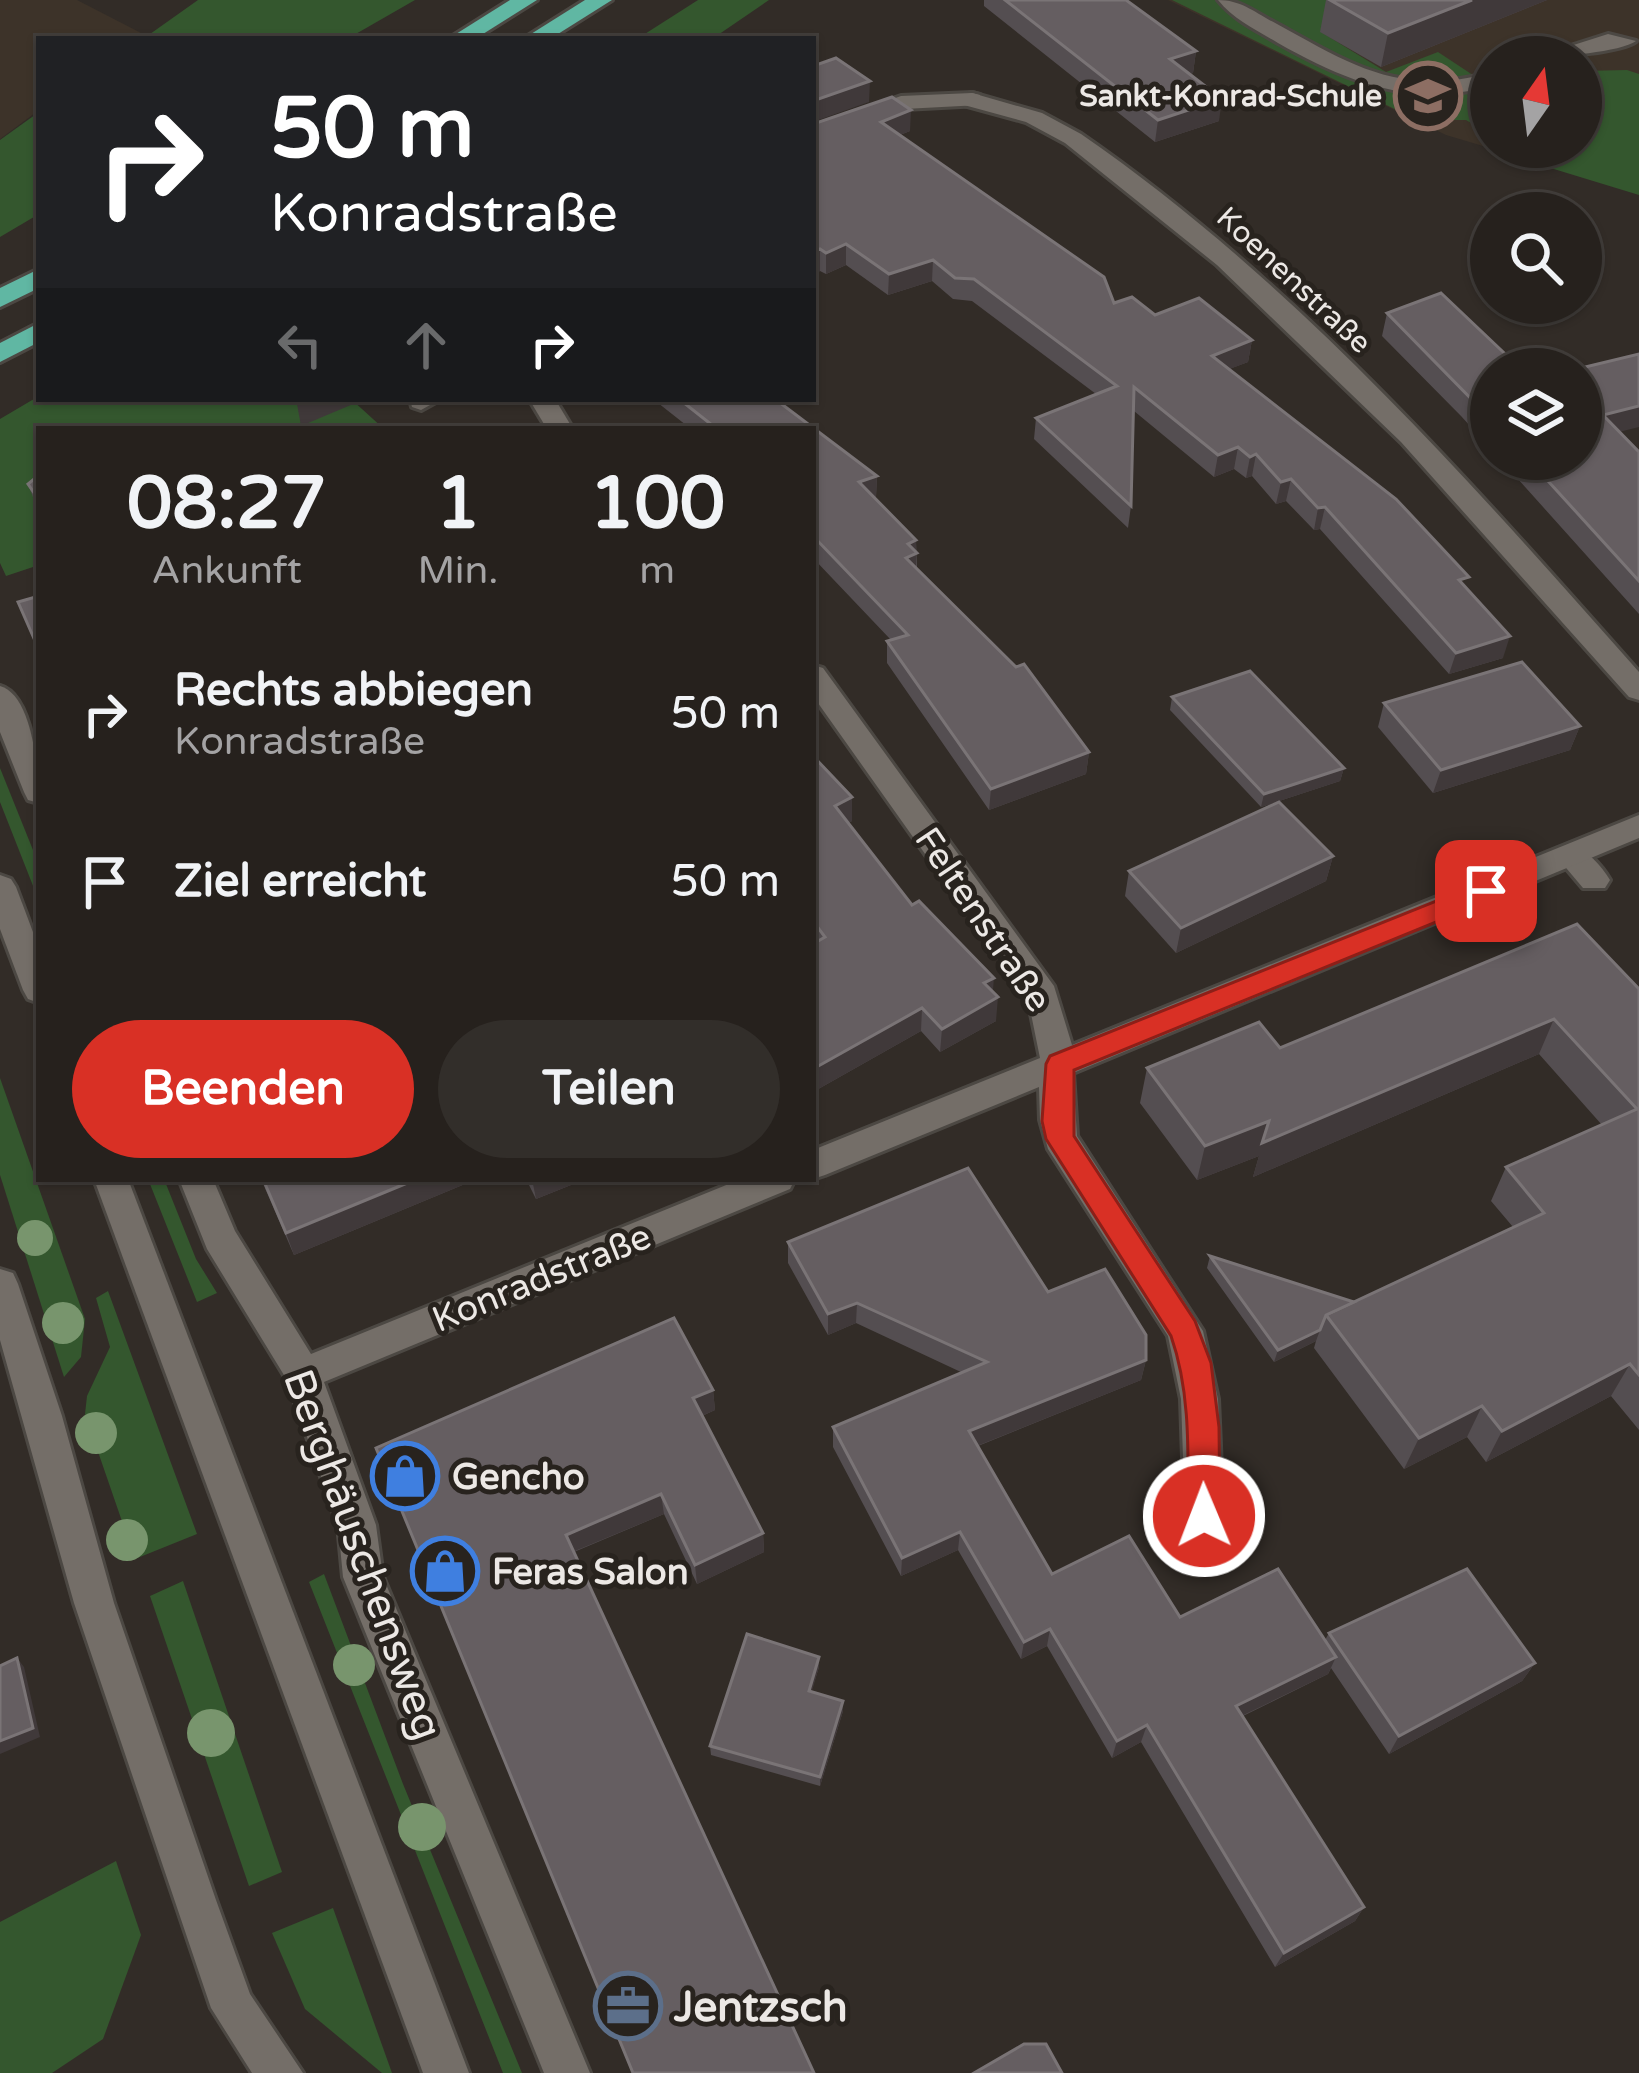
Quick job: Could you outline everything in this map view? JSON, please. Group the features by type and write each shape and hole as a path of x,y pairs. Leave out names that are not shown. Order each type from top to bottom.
{"highway":[{"path":"464,36 526,0"},
{"path":"539,36 601,0"},
{"path":"0,299 36,279"},
{"path":"0,353 36,333"}],"street":[{"path":"1228,0 1331,65 1379,86 1429,91 1470,87"},
{"path":"1602,42 1625,41"},
{"name":"Koenenstraße","path":"816,134 901,103 972,100 1040,120 1077,141 1224,258 1312,338 1412,439 1639,690"},
{"name":"Feltenstraße","path":"816,679 1043,995 1057,1028 1060,1139 1185,1331 1196,1363 1203,1427 1204,1516"},
{"path":"0,696 36,785"},
{"path":"816,1164 1060,1064 1582,868 1639,826"},
{"path":"0,887 36,982"},
{"path":"112,1182 446,2073"},
{"name":"Berghäuschensweg","path":"197,1182 220,1238 303,1374 357,1525 363,1577 567,2073"},
{"name":"Konradstraße","path":"303,1374 771,1182"},
{"path":"0,1284 43,1416 94,1603 194,1900 233,2008 280,2073"}],"shaded area":[{"path":"0,0 77,0 143,34 36,36 36,112 0,139"},
{"name":"Sankt-Konrad-Schule","path":"1168,0 1639,0 1639,192 1558,168 1602,168 1602,36 1470,36 1470,142 1446,135"}],"green space":[{"path":"198,0 415,0 352,36 147,36"},
{"path":"698,0 769,0 716,36 642,36"},
{"path":"1172,0 1395,0 1321,32 1386,72 1438,52 1470,73 1470,122 1417,120"},
{"path":"1602,71 1639,74 1639,195 1551,168 1602,168"},
{"path":"36,114 36,216 0,237 0,140"},
{"path":"36,398 36,402 354,402 381,426 36,426 36,566 6,576 0,563 0,419"},
{"path":"0,768 36,858 36,893 0,802"},
{"path":"0,1078 85,1319 81,1357 64,1377 0,1175"},
{"path":"149,1182 165,1182 196,1259 217,1293 197,1302"},
{"path":"108,1291 197,1534 135,1559 85,1414 87,1396 110,1347 96,1298"},
{"path":"324,1574 403,1784 522,2073 503,2073 309,1582"},
{"path":"183,1581 282,1872 249,1886 150,1596"},
{"path":"116,1861 141,1935 103,2039 52,2073 0,2073 0,1922"},
{"path":"333,1908 392,2073 382,2073 305,2009 272,1933"}],"building":[{"path":"1005,0 1126,0 1196,51 1170,59 1222,99 1158,120"},
{"path":"1330,0 1472,0 1388,33"},
{"path":"836,58 870,81 816,100 816,65"},
{"path":"892,97 911,110 881,122 1104,277 1114,303 1132,297 1155,315 1199,298 1252,340 1212,356 1396,499 1469,577 1459,580 1510,636 1456,653 1325,507 1318,508 1291,479 1281,482 1256,454 1250,457 1238,447 1218,455 1134,387 1131,506 1036,418 1117,386 974,279 955,278 933,260 889,274 846,244 826,253 816,251 816,123"},
{"path":"1441,293 1499,348 1470,348 1470,398 1387,313"},
{"path":"1639,354 1639,406 1603,415 1639,452 1639,581 1547,480 1602,480 1602,363"},
{"path":"683,402 779,402 811,426 713,426"},
{"path":"816,430 877,476 859,482 916,540 908,544 917,553 906,558 1016,667 1024,664 1089,752 991,789 887,641 908,635 816,539"},
{"path":"36,597 36,643 18,602"},
{"path":"1522,662 1580,726 1441,770 1384,703"},
{"path":"1250,671 1344,768 1264,794 1172,697"},
{"path":"816,759 852,797 835,806 912,905 919,901 994,978 984,983 998,997 942,1029 922,1008 816,1067 816,942 825,937 816,925"},
{"path":"1279,802 1333,856 1181,928 1129,871"},
{"path":"1577,924 1639,989 1639,1375 1630,1364 1502,1431 1482,1406 1419,1438 1326,1315 1544,1213 1506,1167 1637,1109 1554,1019 1262,1143 1269,1121 1205,1146 1147,1068 1259,1022 1280,1048"},
{"path":"968,1168 1048,1292 1105,1269 1146,1335 1146,1360 969,1431 1052,1574 1129,1536 1180,1617 1278,1569 1336,1657 1236,1706 1364,1907 1284,1953 1147,1725 1117,1741 1050,1629 1024,1642 960,1532 902,1558 833,1427 987,1362 857,1303 828,1314 788,1242"},
{"path":"264,1182 410,1182 286,1233"},
{"path":"1210,1256 1354,1302 1326,1315 1320,1330 1278,1350"},
{"path":"674,1318 713,1390 693,1398 763,1533 695,1565 661,1494 566,1535 814,2073 633,2073 376,1448"},
{"path":"1467,1569 1535,1663 1399,1736 1329,1633"},
{"path":"747,1634 819,1657 809,1691 843,1701 820,1777 710,1746"},
{"path":"17,1658 33,1728 0,1741 0,1666"},
{"path":"1024,2044 1046,2044 1062,2073 974,2073"}],"place":[{"name":"Sankt-Konrad-Schule","path":"1428,96"},
{"name":"Gencho","path":"405,1476"},
{"name":"Feras Salon","path":"445,1571"},
{"name":"Jentzsch","path":"628,2006"}],"route":[{"path":"1204,1516 1203,1427 1196,1363 1185,1331 1060,1139 1056,1121 1060,1064 1486,891"}]}
